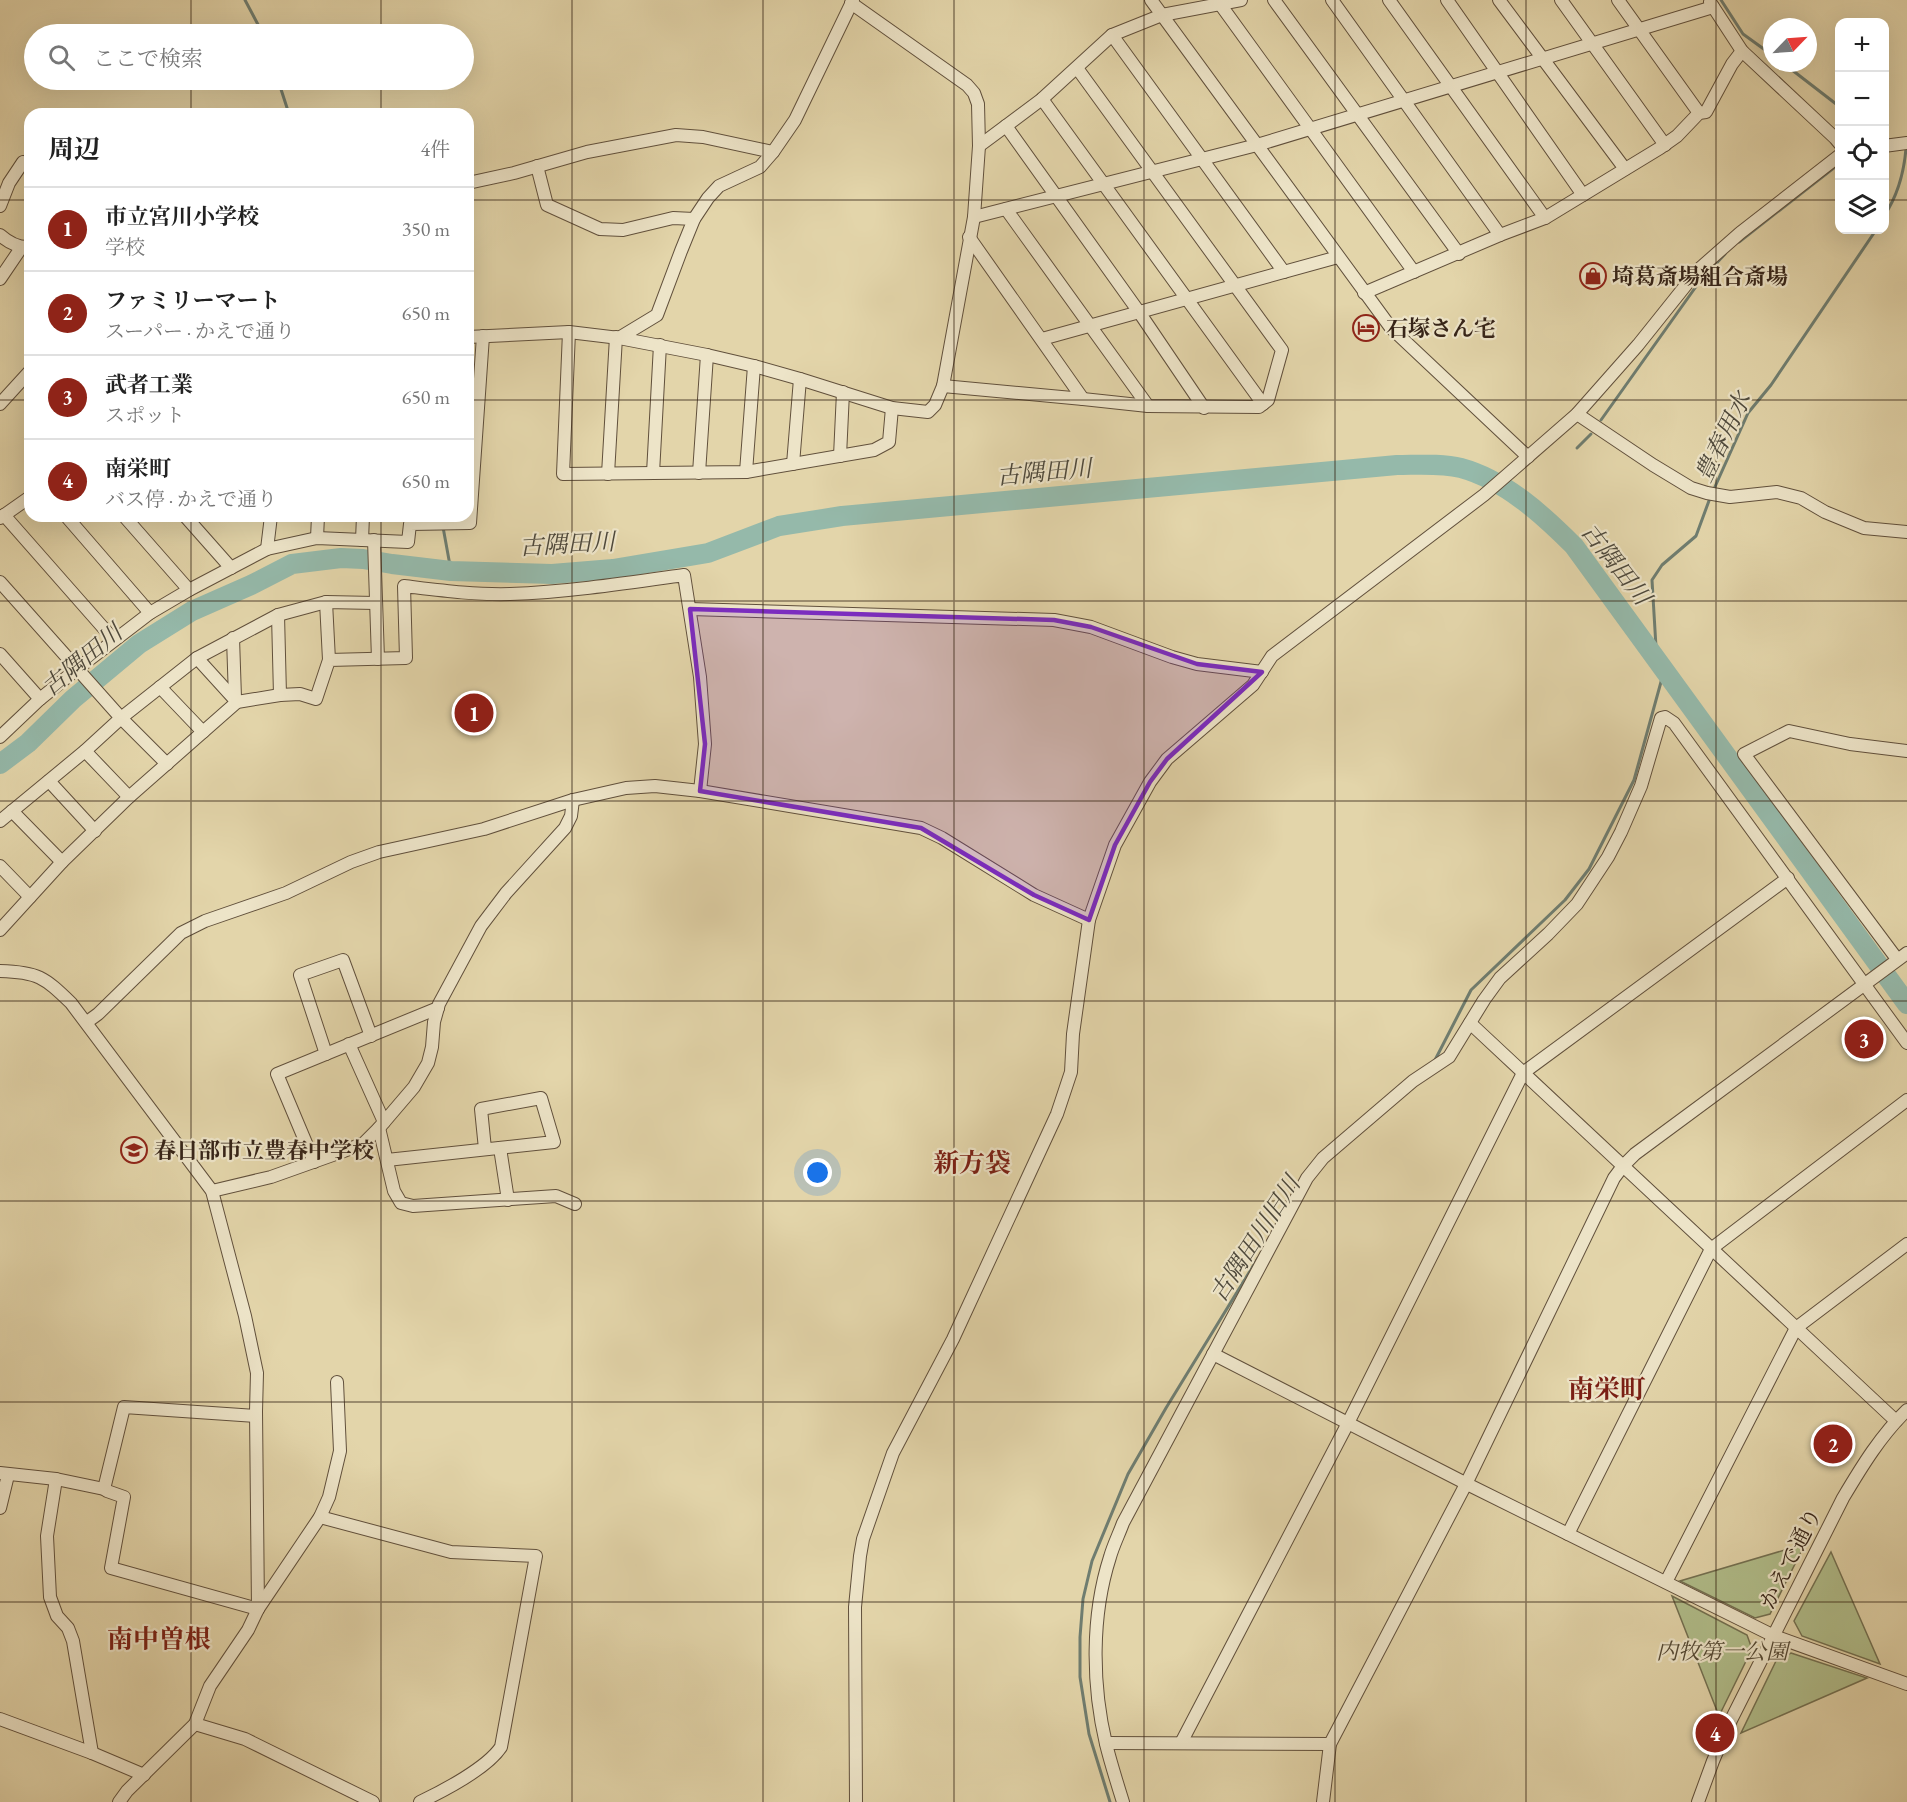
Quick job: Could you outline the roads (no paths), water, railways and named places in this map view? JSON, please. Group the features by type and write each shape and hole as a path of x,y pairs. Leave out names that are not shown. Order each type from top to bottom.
{"street":[{"path":"1151,0 1390,328 1528,457"},
{"path":"979,147 1042,99 1112,35 1162,15 1241,0"},
{"path":"1274,0 1459,254"},
{"path":"1332,0 1500,235"},
{"path":"1389,0 1545,218"},
{"path":"1447,0 1583,195"},
{"path":"1499,0 1625,169"},
{"path":"1561,0 1665,145"},
{"path":"1618,0 1699,113"},
{"path":"474,337 569,333 660,345 754,366 892,408 928,412 935,405 943,386 974,217 979,147 978,104 974,93 967,85 852,2 795,120 773,152 760,167 719,186 708,198 694,219 657,315 617,338"},
{"path":"974,217 1257,145 1638,29 1711,3 1742,51 1835,138"},
{"path":"1220,4 1414,272"},
{"path":"1112,35 1284,272"},
{"path":"1364,293 1545,218 1665,145 1699,113 1706,112 1732,64 1742,51"},
{"path":"943,386 1148,406 1259,407 1268,400 1282,350 1077,68"},
{"path":"1042,99 1263,404"},
{"path":"1006,126 1139,312 1204,408"},
{"path":"474,182 587,152 676,135 703,136 773,152"},
{"path":"1889,145 1907,143"},
{"path":"856,1802 855,1607 863,1539 893,1453 953,1339 1057,1114 1071,1072 1073,1034 1089,920 1115,846 1150,782 1167,759 1253,685 1272,656 1484,495 1577,414 1638,345 1698,270 1740,233 1835,158"},
{"path":"0,206 9,183 23,162"},
{"path":"537,166 547,205 600,229 622,230 673,218 694,219"},
{"path":"1006,209 1148,406"},
{"path":"0,236 8,242 24,246"},
{"path":"969,237 1083,399"},
{"path":"0,279 24,249"},
{"path":"1042,339 1338,257"},
{"path":"569,333 563,474 746,472 874,450 889,442 892,408"},
{"path":"474,465 483,336"},
{"path":"608,474 617,338"},
{"path":"653,473 660,345"},
{"path":"699,473 706,355"},
{"path":"746,472 754,366"},
{"path":"0,404 24,377"},
{"path":"793,464 800,379"},
{"path":"840,456 843,392"},
{"path":"1577,414 1691,488 1730,497 1777,492 1801,498 1825,512 1864,528 1907,532"},
{"path":"24,501 2,516 114,640"},
{"path":"71,522 150,613"},
{"path":"129,522 189,590"},
{"path":"190,522 231,568"},
{"path":"267,549 270,522"},
{"path":"317,538 318,522"},
{"path":"364,522 375,603 378,659"},
{"path":"2,732 40,699 79,671 114,640 150,613 267,549 317,538 408,542 411,522"},
{"path":"450,522 470,522"},
{"path":"329,660 406,658 404,586 443,591 509,594 684,576 700,677 705,744 700,791"},
{"path":"0,582 121,718 167,764"},
{"path":"0,821 121,718 197,658 278,615 326,602 375,603"},
{"path":"0,930 62,862 129,797 236,700 280,694 300,694 316,699 329,660 326,602"},
{"path":"690,609 1054,620 1090,627 1197,664 1262,672"},
{"path":"278,615 280,694"},
{"path":"233,638 236,700"},
{"path":"0,654 40,699"},
{"path":"197,658 236,700"},
{"path":"160,687 203,732"},
{"path":"1123,1802 1106,1743 1098,1696 1097,1627 1100,1600 1110,1558 1123,1523 1307,1178 1323,1158 1413,1081 1449,1057 1500,978 1577,904 1608,857 1641,786 1661,718 1665,717 1674,723 1788,878 1869,981 1907,1043"},
{"path":"1323,1802 1330,1744 1466,1484 1614,1178 1635,1154 1902,956 1744,754 1790,731 1850,744 1907,752"},
{"path":"85,751 129,797"},
{"path":"49,781 96,831"},
{"path":"87,1022 181,933 205,921 286,892 351,862 379,852 484,829 573,800 626,788 655,786 700,791 921,828 942,838 1034,895 1089,920"},
{"path":"212,1191 271,1177 364,1143 382,1125 414,1087 428,1063 438,1008 482,926 506,893 565,828 571,816 573,800"},
{"path":"12,811 62,862"},
{"path":"0,866 30,897"},
{"path":"1181,1743 1348,1423 1523,1073 1788,878"},
{"path":"326,1054 300,975 343,960 371,1035"},
{"path":"0,971 24,972 48,981 71,1002 212,1191 245,1316 257,1373 258,1609"},
{"path":"314,1162 277,1074 438,1008"},
{"path":"1470,1023 1896,1421"},
{"path":"349,1044 382,1125 394,1191 401,1203 413,1206 556,1196 575,1204"},
{"path":"387,1160 554,1142 541,1098 481,1109 485,1149"},
{"path":"1568,1534 1711,1249 1907,1100"},
{"path":"500,1148 508,1200"},
{"path":"1666,1582 1796,1328 1907,1244"},
{"path":"1213,1354 1466,1484 1774,1636 1907,1684"},
{"path":"119,1802 127,1791 195,1724 210,1686 320,1517 329,1497 340,1451 338,1382"},
{"path":"104,1489 124,1407 256,1416"},
{"name":"かえで通り","path":"1698,1802 1727,1728 1844,1498 1860,1469 1907,1410"},
{"path":"0,1508 4,1474 56,1479 104,1489 124,1497 111,1568 258,1609"},
{"path":"56,1479 47,1536 50,1597 57,1616 68,1628 73,1641 92,1753"},
{"path":"320,1517 451,1552 536,1556 501,1747 479,1768 420,1802"},
{"path":"0,1719 144,1775"},
{"path":"195,1724 245,1739 373,1802"},
{"path":"1106,1743 1330,1744"}],"waterway":[{"path":"245,0 258,24"},
{"name":"豊春用水","path":"1721,0 1743,34 1763,48"},
{"name":"豊春用水","path":"1795,72 1835,103"},
{"path":"281,90 287,108"},
{"name":"豊春用水","path":"1889,207 1900,184 1906,148"},
{"name":"豊春用水","path":"1739,242 1835,167"},
{"name":"豊春用水","path":"1714,489 1748,413 1771,385 1873,234"},
{"name":"豊春用水","path":"1601,420 1700,281 1725,254"},
{"name":"豊春用水","path":"1577,448 1591,434"},
{"name":"古隅田川","path":"0,764 28,743 73,699 139,644 192,611 292,564 341,558 451,571 552,574 613,569 708,553 779,526 842,516 1397,465 1445,465 1477,474 1508,490 1549,522 1574,546 1907,1004"},
{"name":"古隅田川旧川","path":"1435,1060 1471,990 1565,900 1589,869 1634,780 1664,671 1656,647 1652,580 1662,565 1696,536 1710,498"},
{"path":"443,527 451,571"},
{"name":"古隅田川旧川","path":"1110,1802 1089,1734 1080,1677 1083,1599 1092,1561 1128,1474 1258,1258"}],"place":[{"name":"埼葛斎場組合斎場","path":"1593,276"},
{"name":"石塚さん宅","path":"1366,328"},
{"name":"市立宮川小学校","path":"474,713"},
{"name":"武者工業","path":"1864,1039"},
{"name":"春日部市立豊春中学校","path":"134,1150"},
{"name":"ファミリーマート","path":"1833,1444"},
{"name":"南栄町","path":"1715,1733"}],"district":[{"name":"新方袋","path":"972,1163"},
{"name":"南栄町","path":"1607,1389"},
{"name":"南中曽根","path":"159,1639"}],"park label":[{"name":"内牧第一公園","path":"1722,1651"}]}
